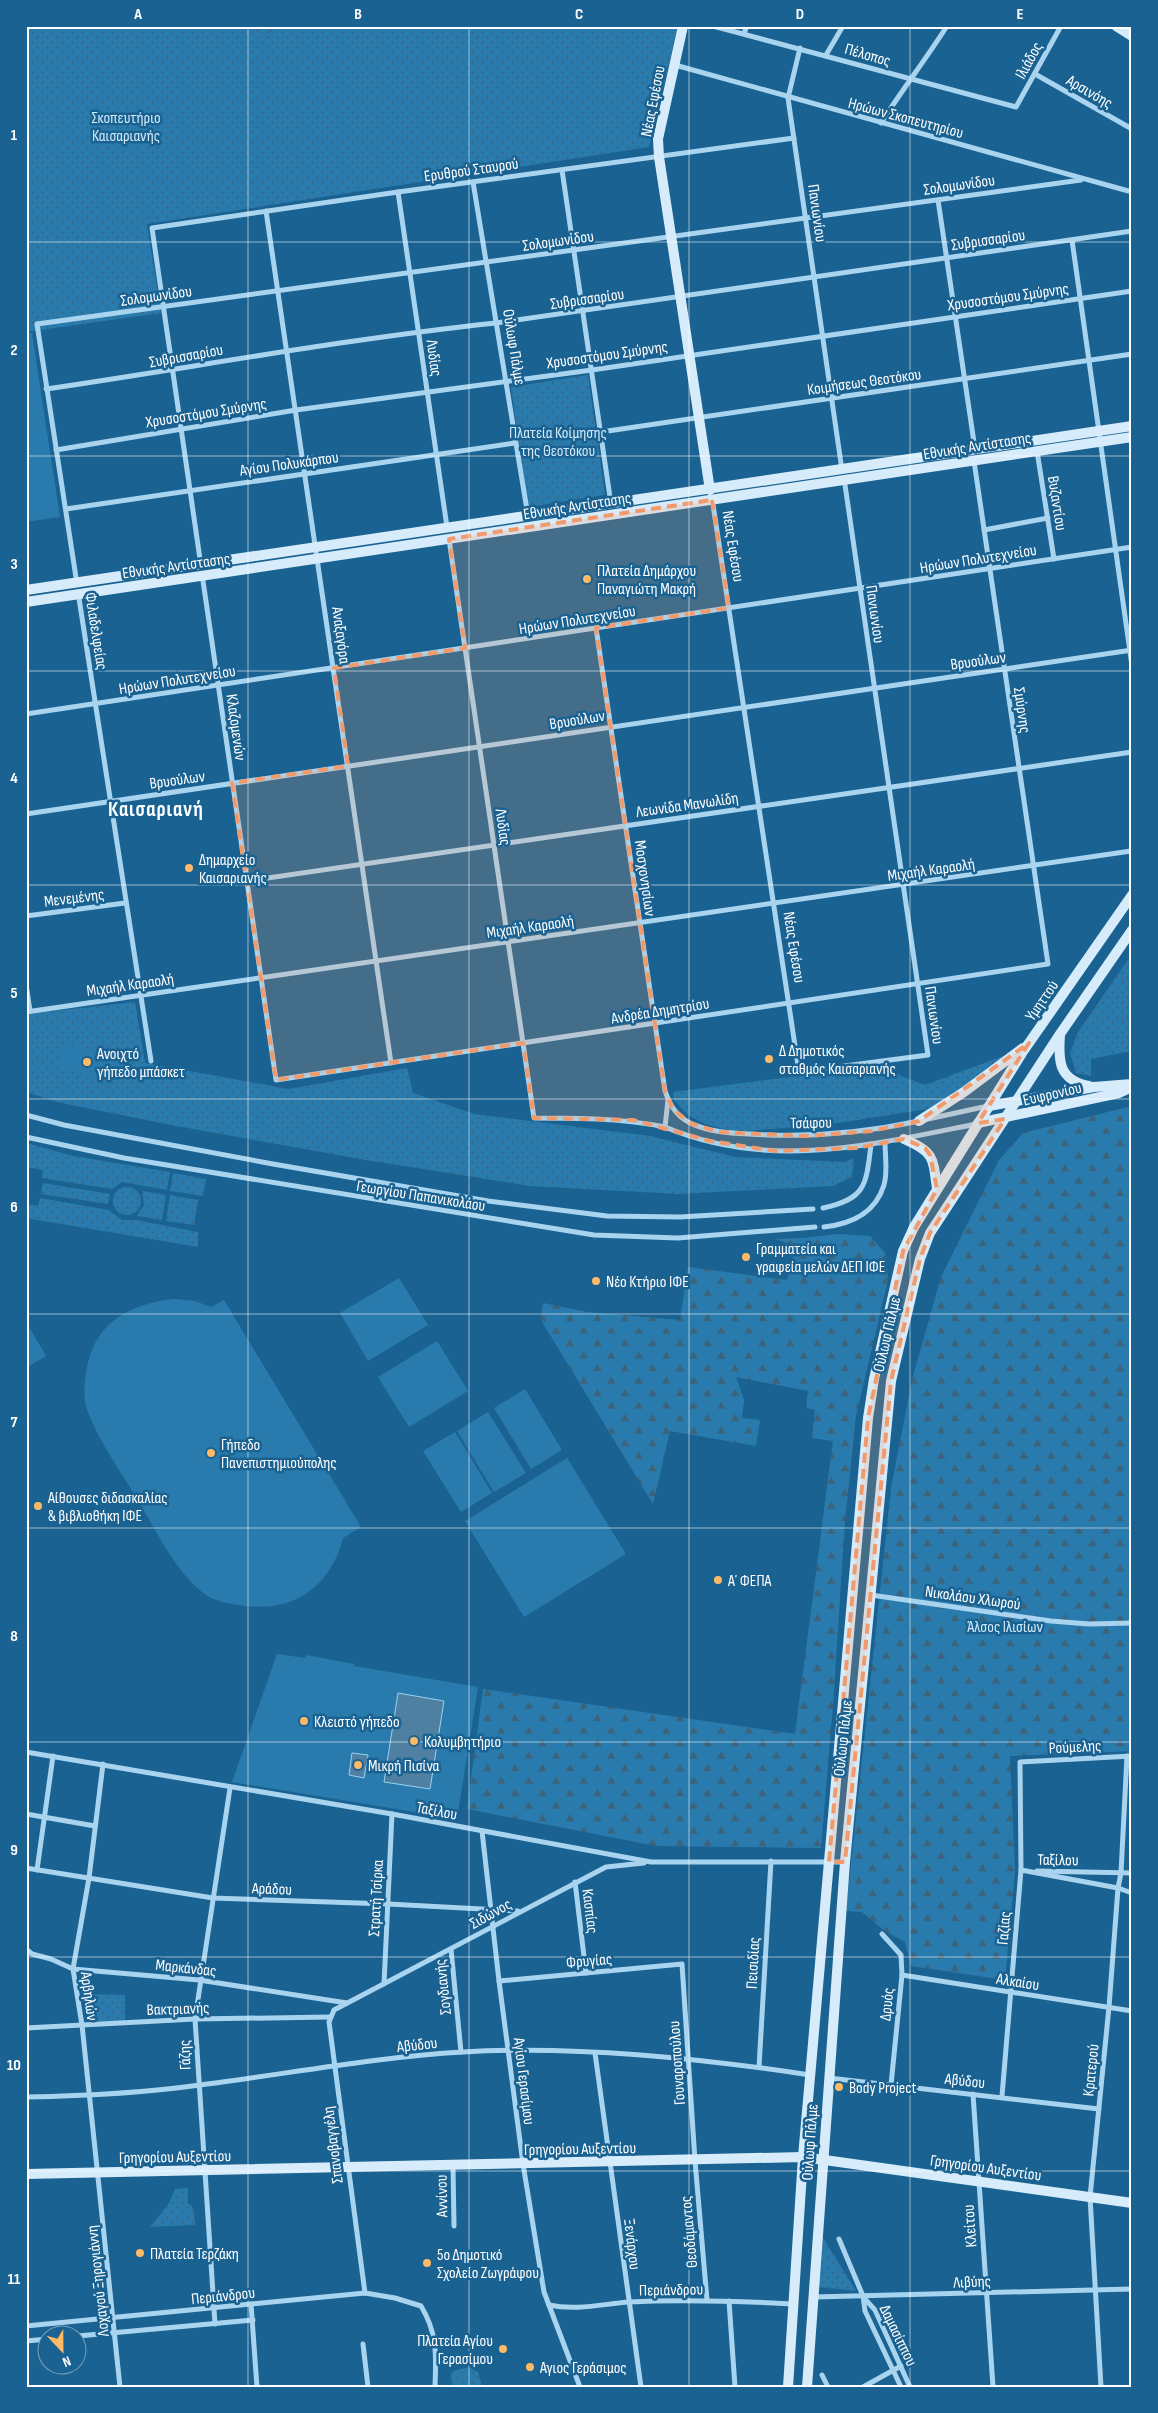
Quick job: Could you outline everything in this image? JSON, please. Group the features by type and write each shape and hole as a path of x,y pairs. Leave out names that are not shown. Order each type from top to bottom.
{"main road":[{"name":"Νέας Εφέσου","path":"683,26 658,139 659,157 682,296 711,495"},
{"path":"1116,26 1132,36"},
{"name":"Εθνικής Αντίστασης","path":"843,475 974,461 1037,451 1100,436 1132,426"},
{"name":"Εθνικής Αντίστασης","path":"26,590 316,547 448,533 711,495 843,475 975,450 1100,436 1132,436"},
{"name":"Εθνικής Αντίστασης","path":"26,602 318,559 528,516 611,504 711,495"},
{"name":"Υμηττού","path":"978,1123 1029,1042 1132,896"},
{"path":"1005,1119 1060,1034 1132,930"},
{"path":"1060,1034 1059,1052 1066,1076 1074,1082 1094,1087"},
{"path":"919,1121 964,1092 1029,1042"},
{"name":"Ευφρονίου","path":"989,1106 1094,1087 1132,1086"},
{"name":"Ευφρονίου","path":"978,1123 1005,1119 1119,1093 1132,1086"},
{"name":"Ούλωφ Πάλμε","path":"807,2387 845,1862 891,1381 920,1259 930,1233 1005,1119"},
{"name":"Ούλωφ Πάλμε","path":"788,2387 803,2157 868,1418 874,1379 903,1251 914,1227 978,1123"},
{"path":"904,1139 924,1148 930,1155 935,1166 937,1189"},
{"name":"Γρηγορίου Αυξεντίου","path":"26,2174 610,2163 803,2157 1132,2203"}],"street":[{"name":"Πέλοπος","path":"713,26 1016,106"},
{"path":"744,33 748,26"},
{"path":"826,55 843,26"},
{"path":"882,122 909,79 922,64 947,26"},
{"name":"Ιλιάδος","path":"1016,106 1061,26"},
{"name":"Πανιωνίου","path":"799,1072 928,1055 788,98 800,48"},
{"name":"Ηρώων Σκοπευτηρίου","path":"674,65 788,98 882,122 1082,180 1132,192"},
{"name":"Αρσινόης","path":"1035,74 1132,129"},
{"name":"Ερυθρού Σταυρού","path":"152,228 794,138"},
{"path":"562,170 611,504"},
{"name":"Σολομωνίδου","path":"37,324 1082,180"},
{"name":"Ούλωφ Πάλμε","path":"473,182 528,516"},
{"name":"Λυδίας","path":"398,192 534,1118"},
{"path":"938,200 945,258 975,450"},
{"name":"Αναξαγόρα","path":"266,211 391,1063"},
{"name":"Κλαζομενών","path":"152,228 276,1080"},
{"name":"Συβρισσαρίου","path":"46,389 286,350 419,331 583,311 1132,231"},
{"path":"1072,240 1132,666"},
{"name":"Χρυσοστόμου Σμύρνης","path":"56,450 296,410 592,370 1132,291"},
{"name":"Φιλαδελφείας","path":"37,324 76,583 97,704 125,903 151,1061"},
{"name":"Κοιμήσεως Θεοτόκου","path":"601,432 1132,354"},
{"name":"Αγίου Πολυκάρπου","path":"66,508 515,442"},
{"name":"Βυζαντίου","path":"1037,451 1054,559"},
{"name":"Σμύρνης","path":"974,461 1048,964"},
{"name":"Νέας Εφέσου","path":"711,495 799,1072"},
{"path":"984,530 1048,518"},
{"name":"Ηρώων Πολυτεχνείου","path":"26,714 1132,547"},
{"name":"Μοσχονησίων","path":"596,628 664,1091 668,1100"},
{"name":"Βρυούλων","path":"26,814 1131,650"},
{"name":"Λεωνίδα Μανωλίδη","path":"247,881 1132,752"},
{"name":"Μιχαήλ Καραολή","path":"28,1011 1131,852"},
{"name":"Μενεμένης","path":"26,916 125,903"},
{"name":"Ανδρέα Δημητρίου","path":"276,1080 1048,964"},
{"path":"26,984 28,1011"},
{"path":"665,1126 668,1100"},
{"name":"Τσάφου","path":"668,1100 673,1109 690,1123 718,1132 819,1135 871,1131 989,1106"},
{"name":"Γεωργίου Παπανικολάου","path":"26,1115 64,1125 274,1164 488,1200 607,1216 680,1217 813,1209"},
{"name":"Τσάφου","path":"534,1118 598,1117 665,1126 710,1141 775,1151 815,1151 871,1145 978,1123"},
{"name":"Γεωργίου Παπανικολάου","path":"26,1137 152,1163 594,1235 678,1238 815,1227"},
{"path":"824,1226 845,1224 855,1220 876,1200 884,1186 885,1142"},
{"path":"822,1208 840,1204 858,1193 867,1179 871,1145"},
{"name":"Νικολάου Χλωρού","path":"871,1595 1051,1621 1089,1624 1132,1622"},
{"name":"Ταξίλου","path":"26,1752 392,1814 651,1862 845,1862"},
{"path":"37,1870 52,1756"},
{"name":"Ρούμελης","path":"1020,1762 1129,1756"},
{"name":"Κρατερού","path":"1101,2387 1090,2197 1109,2008 1118,1888 1121,1873 1129,1756"},
{"name":"Γαζίας","path":"1002,2096 1021,1870 1020,1762"},
{"name":"Αρβηλών","path":"97,2173 82,2025 73,1969 88,1878 103,1764"},
{"name":"Γάζης","path":"215,2324 195,2019 199,1980 230,1788"},
{"path":"26,1814 95,1826"},
{"name":"Στρατή Τσίρκα","path":"384,1984 392,1814"},
{"name":"Αγίου Γερασίμου","path":"482,1831 523,2164 544,2292 580,2387"},
{"name":"Πεισιδίας","path":"759,2067 771,1861"},
{"name":"Σιδώνος","path":"347,2003 606,1867 651,1862"},
{"name":"Αράδου","path":"26,1868 213,1898 520,1911"},
{"name":"Ταξίλου","path":"1021,1870 1132,1873"},
{"name":"Ταξίλου","path":"1021,1870 1118,1888 1132,1893"},
{"name":"Κασπίας","path":"575,1882 586,1973"},
{"name":"Δρυός","path":"882,1934 901,1955 902,1975 891,2085"},
{"name":"Μαρκάνδας","path":"26,1949 29,1954 51,1959 73,1969 199,1980 347,2003"},
{"name":"Σογδιανής","path":"451,1949 461,2052"},
{"name":"Φρυγίας","path":"499,1981 682,1964"},
{"name":"Γουναροπούλου","path":"682,1964 695,2161"},
{"name":"Αλκαίου","path":"902,1975 1132,2011"},
{"path":"330,2019 334,2010 347,2003"},
{"name":"Βακτριανής","path":"26,2028 195,2019 330,2019"},
{"name":"Σπανοβαγγέλη","path":"330,2019 364,2294"},
{"name":"Αβύδου","path":"26,2097 89,2096 198,2086 336,2066 461,2052 509,2050 595,2053 688,2060 759,2067 810,2075"},
{"name":"Ξενάρχου","path":"595,2053 641,2387"},
{"name":"Αβύδου","path":"829,2078 1002,2096 1099,2109"},
{"name":"Κλείτου","path":"973,2094 993,2387"},
{"name":"Θεοδάμαντος","path":"695,2161 707,2300"},
{"name":"Αννίνου","path":"453,2166 454,2226"},
{"name":"Λοχαγού Ξηρογιάννη","path":"97,2173 120,2387"},
{"name":"Δαμασίππου","path":"839,2239 863,2296 865,2311 901,2387"},
{"name":"Λιβύης","path":"814,2297 1132,2289"},
{"name":"Περιάνδρου","path":"26,2326 364,2294 395,2298 421,2306 430,2321 436,2348 435,2387"},
{"name":"Δαμασίππου","path":"863,2296 875,2310 910,2387"},
{"name":"Περιάνδρου","path":"549,2305 564,2308 628,2302 707,2300 794,2304"},
{"path":"729,2301 735,2387"},
{"path":"252,2304 257,2387"},
{"name":"Περιάνδρου","path":"88,2335 253,2320"},
{"path":"364,2344 368,2387"},
{"path":"863,2387 901,2366"},
{"path":"822,2375 828,2387"}],"highlighted area":[{"path":"712,500 729,608 596,628 665,1091 673,1109 690,1123 718,1132 807,1136 871,1131 919,1121 1029,1043 978,1123 1005,1119 930,1233 920,1259 891,1381 845,1862 829,1862 868,1418 903,1251 937,1189 930,1155 925,1148 904,1139 856,1148 775,1151 710,1141 633,1120 534,1118 523,1043 276,1080 232,783 348,766 334,668 465,648 449,539"}],"green space":[{"name":"Σκοπευτήριο Καισαριανής","path":"26,26 661,26 677,29 649,147 147,224 161,313 26,332"},
{"path":"236,26 274,26 272,35"},
{"path":"32,333 60,517 26,522 26,334"},
{"name":"Πλατεία Κοίμησης της Θεοτόκου","path":"588,375 605,495 528,507 511,387"},
{"path":"1132,954 1132,1051 1091,1059 1091,1076 1076,1073 1070,1053 1078,1032"},
{"path":"135,1002 145,1063 289,1089 407,1068 413,1093 474,1114 650,1136 735,1157 845,1162 854,1158 852,1177 833,1186 677,1194 530,1186 366,1160 171,1125 57,1102 26,1092 26,1014"},
{"name":"Ανοιχτό γήπεδο μπάσκετ","path":"65,1041 116,1059 108,1082 57,1064"},
{"path":"1006,1055 964,1088 928,1109 825,1125 745,1131 724,1129 705,1124 688,1115 674,1100 673,1092 884,1065 901,1076 925,1085"},
{"name":"Άλσος Ιλισίων","path":"1132,1106 1132,1751 1010,1756 1015,1871 1005,1980 911,1966 905,1942 886,1932 862,1912 846,1911 891,1488 912,1380 941,1277 999,1160 1023,1133"},
{"path":"26,1143 73,1156 170,1172 167,1190 122,1182 112,1189 42,1178 43,1170 26,1167"},
{"path":"173,1173 206,1179 203,1196 170,1191"},
{"path":"43,1183 110,1194 108,1204 41,1194"},
{"path":"127,1187 137,1191 141,1201 137,1211 127,1215 117,1211 113,1201 117,1191"},
{"path":"142,1191 166,1195 162,1220 137,1216 144,1205"},
{"path":"170,1195 198,1200 194,1225 166,1221"},
{"path":"40,1198 109,1210 122,1220 136,1220 198,1232 198,1247 26,1218 26,1204 38,1206"},
{"path":"838,1234 870,1236 886,1254 888,1280 856,1416 845,1521 833,1706 821,1848 656,1846 467,1809 483,1689 795,1734 833,1441 812,1438 815,1410 806,1408 808,1391 736,1377 744,1400 742,1418 760,1420 756,1446 670,1431 653,1504 541,1320 543,1303 587,1312 680,1320 688,1267 787,1280 796,1246 775,1239"},
{"path":"399,1278 428,1325 368,1361 340,1313"},
{"path":"174,1299 195,1301 211,1307 224,1300 361,1527 343,1538 337,1556 329,1571 318,1584 306,1594 291,1601 275,1606 258,1607 231,1604 209,1597 195,1586 169,1553 105,1447 88,1412 84,1393 86,1374 96,1342 104,1330 128,1312 142,1306"},
{"path":"26,1322 46,1356 26,1368"},
{"path":"437,1341 468,1391 409,1427 378,1377"},
{"path":"525,1389 562,1450 531,1469 494,1408"},
{"path":"488,1412 526,1473 494,1492 457,1431"},
{"path":"455,1432 492,1493 461,1512 423,1451"},
{"path":"567,1458 626,1554 524,1617 465,1521"},
{"path":"277,1654 305,1658 306,1655 354,1664 354,1666 478,1687 457,1819 232,1782"},
{"path":"86,1994 125,1995 125,2022 85,2021"},
{"path":"188,2188 188,2204 191,2205 194,2211 195,2225 150,2227 169,2203 175,2189"},
{"path":"822,2236 856,2291 818,2287"},
{"path":"468,2367 478,2372 482,2387 452,2387 451,2372"}],"shaded area":[{"name":"Κολυμβητήριο","path":"398,1693 444,1701 430,1789 384,1782"},
{"name":"Μικρή Πισίνα","path":"352,1753 368,1755 364,1778 349,1775"}],"place":[{"name":"Πλατεία Δημάρχου Παναγιώτη Μακρή","path":"587,579"},
{"name":"Δημαρχείο Καισαριανής","path":"189,868"},
{"name":"Δ Δημοτικός σταθμός Καισαριανής","path":"769,1059"},
{"name":"Ανοιχτό γήπεδο μπάσκετ","path":"87,1062"},
{"name":"Γραμματεία και γραφεία μελών ΔΕΠ ΙΦΕ","path":"746,1257"},
{"name":"Νέο Κτήριο ΙΦΕ","path":"596,1281"},
{"name":"Γήπεδο Πανεπιστημιούπολης","path":"211,1453"},
{"name":"Αίθουσες διδασκαλίας & βιβλιοθήκη ΙΦΕ","path":"38,1506"},
{"name":"Α΄ ΦΕΠΑ","path":"718,1580"},
{"name":"Κλειστό γήπεδο","path":"304,1721"},
{"name":"Κολυμβητήριο","path":"414,1741"},
{"name":"Μικρή Πισίνα","path":"358,1765"},
{"name":"Body Project","path":"839,2087"},
{"name":"Πλατεία Τερζάκη","path":"140,2253"},
{"name":"5ο Δημοτικό Σχολείο Ζωγράφου","path":"427,2263"},
{"name":"Πλατεία Αγίου Γερασίμου","path":"503,2349"},
{"name":"Αγιος Γεράσιμος","path":"530,2367"}],"district":[{"name":"Καισαριανή","path":"156,809"}]}
